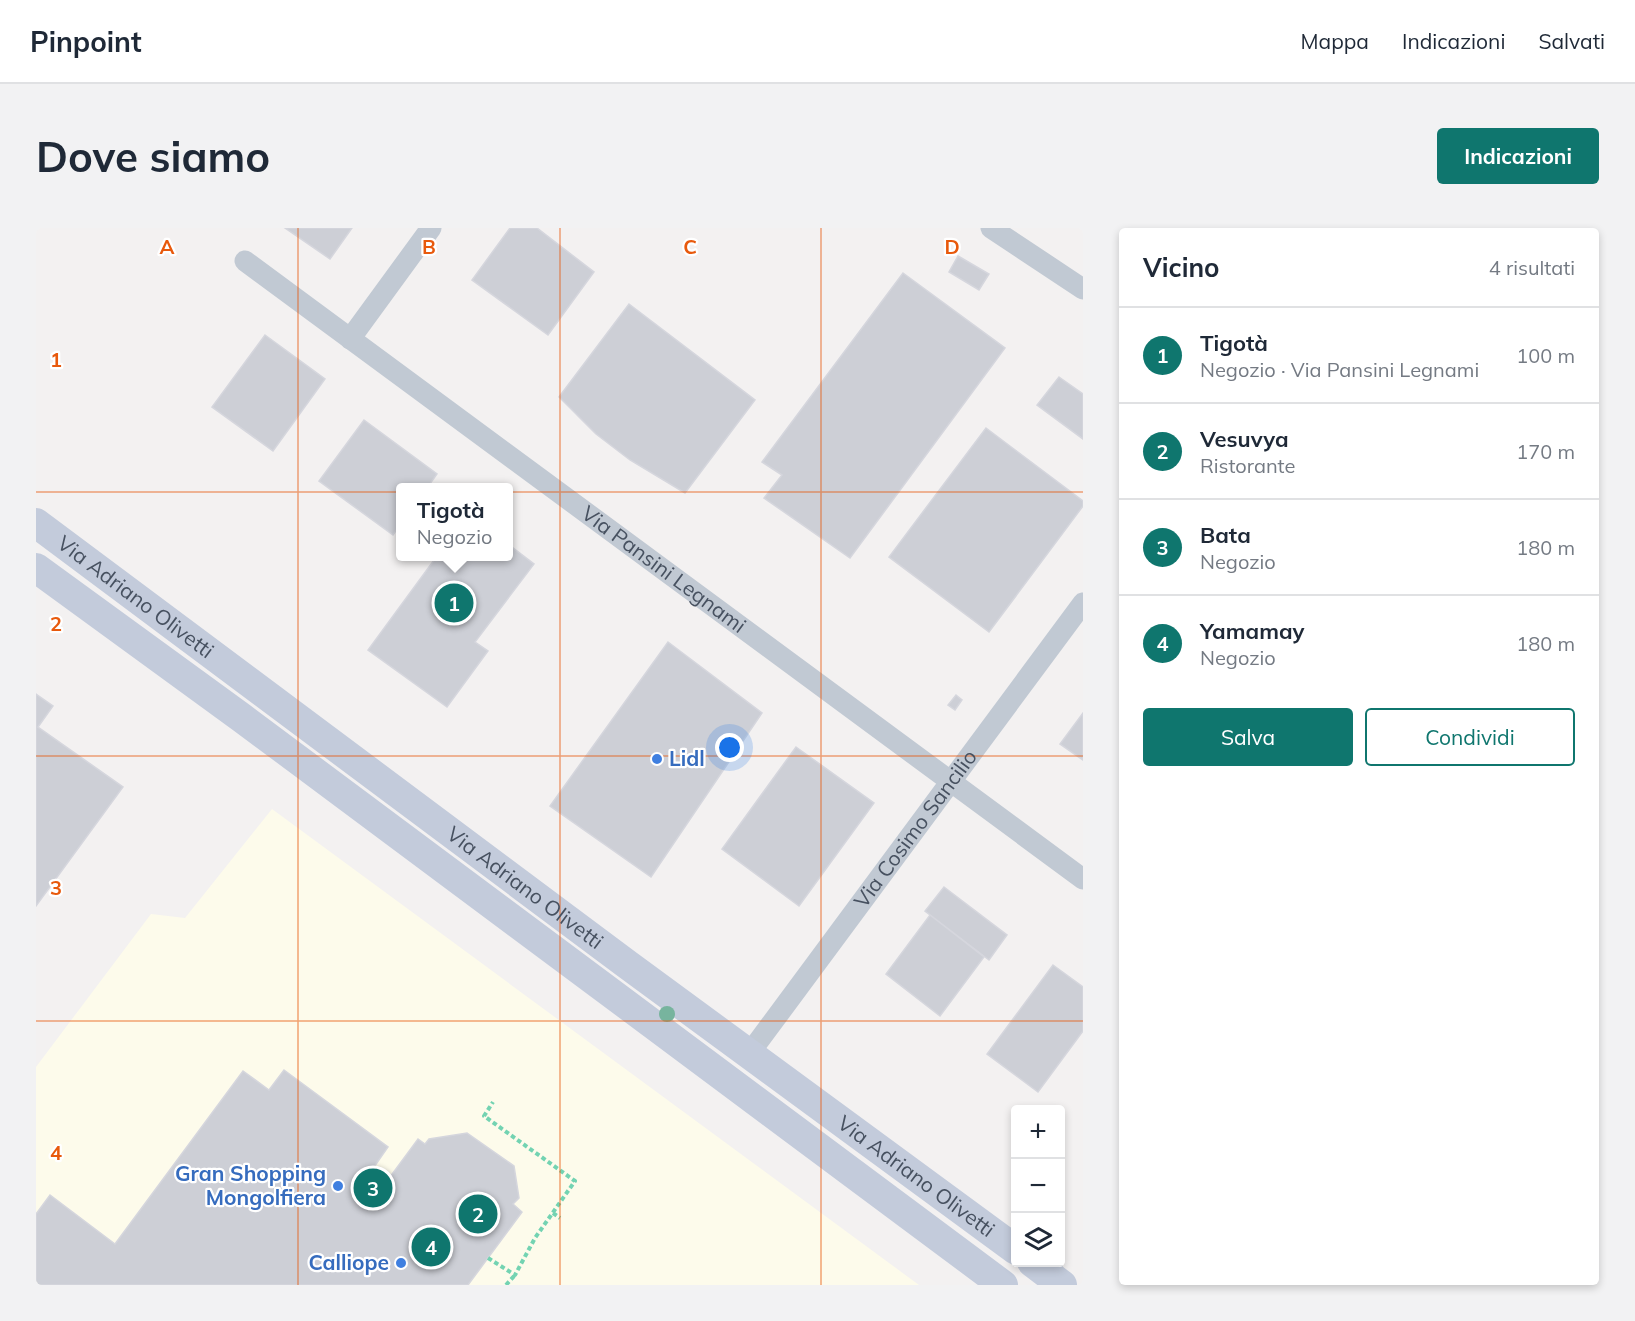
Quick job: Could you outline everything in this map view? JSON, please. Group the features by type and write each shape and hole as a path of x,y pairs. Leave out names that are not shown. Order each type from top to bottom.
{"street":[{"path":"350,339 431,228"},
{"path":"991,228 1083,289"},
{"name":"Via Pansini Legnami","path":"244,261 1083,879"},
{"name":"Via Adriano Olivetti","path":"36,522 749,1054 1011,1246"},
{"name":"Via Adriano Olivetti","path":"36,568 242,718 1003,1285"},
{"name":"Via Cosimo Sancilio","path":"749,1054 1083,603"},
{"path":"1037,1267 1062,1285"}],"path":[{"path":"493,1102 484,1116 575,1181 535,1238 515,1275 506,1285"},
{"path":"553,1213 560,1218"},
{"path":"488,1258 515,1275"}],"shaded area":[{"path":"272,809 919,1285 36,1285 36,1067 151,914 185,918"}],"building":[{"path":"285,228 352,228 330,259"},
{"path":"510,228 537,228 594,272 548,335 472,280"},
{"path":"958,256 989,274 979,290 949,272"},
{"path":"903,273 1005,348 850,558 764,498 782,475 762,462"},
{"path":"629,304 755,400 685,493 630,460 596,434 559,397"},
{"path":"265,335 325,379 273,451 212,407"},
{"path":"1059,377 1083,394 1083,439 1037,405"},
{"path":"364,420 437,474 431,483 396,483 396,531 393,535 319,481"},
{"path":"986,428 1083,501 1083,506 989,632 889,557"},
{"path":"513,548 534,564 475,642 488,651 447,707 368,650 433,561 513,561"},
{"name":"Lidl","path":"668,642 762,713 651,877 550,806"},
{"path":"36,694 53,706 38,727 123,787 36,906"},
{"path":"956,695 962,700 955,710 948,705"},
{"path":"1083,713 1083,760 1060,744"},
{"path":"796,747 874,803 799,906 722,849"},
{"path":"944,887 1007,935 989,960 925,911"},
{"path":"930,915 984,957 940,1016 886,974"},
{"path":"1053,965 1083,987 1083,1031 1038,1092 987,1054"},
{"name":"Gran Shopping Mongolfiera","path":"284,1070 388,1147 374,1167 390,1177 418,1139 425,1144 429,1139 467,1133 514,1166 519,1198 513,1204 522,1212 468,1285 36,1285 36,1214 50,1195 115,1244 243,1071 269,1090"}],"place":[{"name":"Tigotà","path":"454,603"},
{"name":"Lidl","path":"657,759"},
{"name":"Gran Shopping Mongolfiera","path":"338,1186"},
{"name":"Bata","path":"373,1188"},
{"name":"Vesuvya","path":"478,1214"},
{"name":"Yamamay","path":"431,1247"},
{"name":"Calliope","path":"401,1263"}]}
